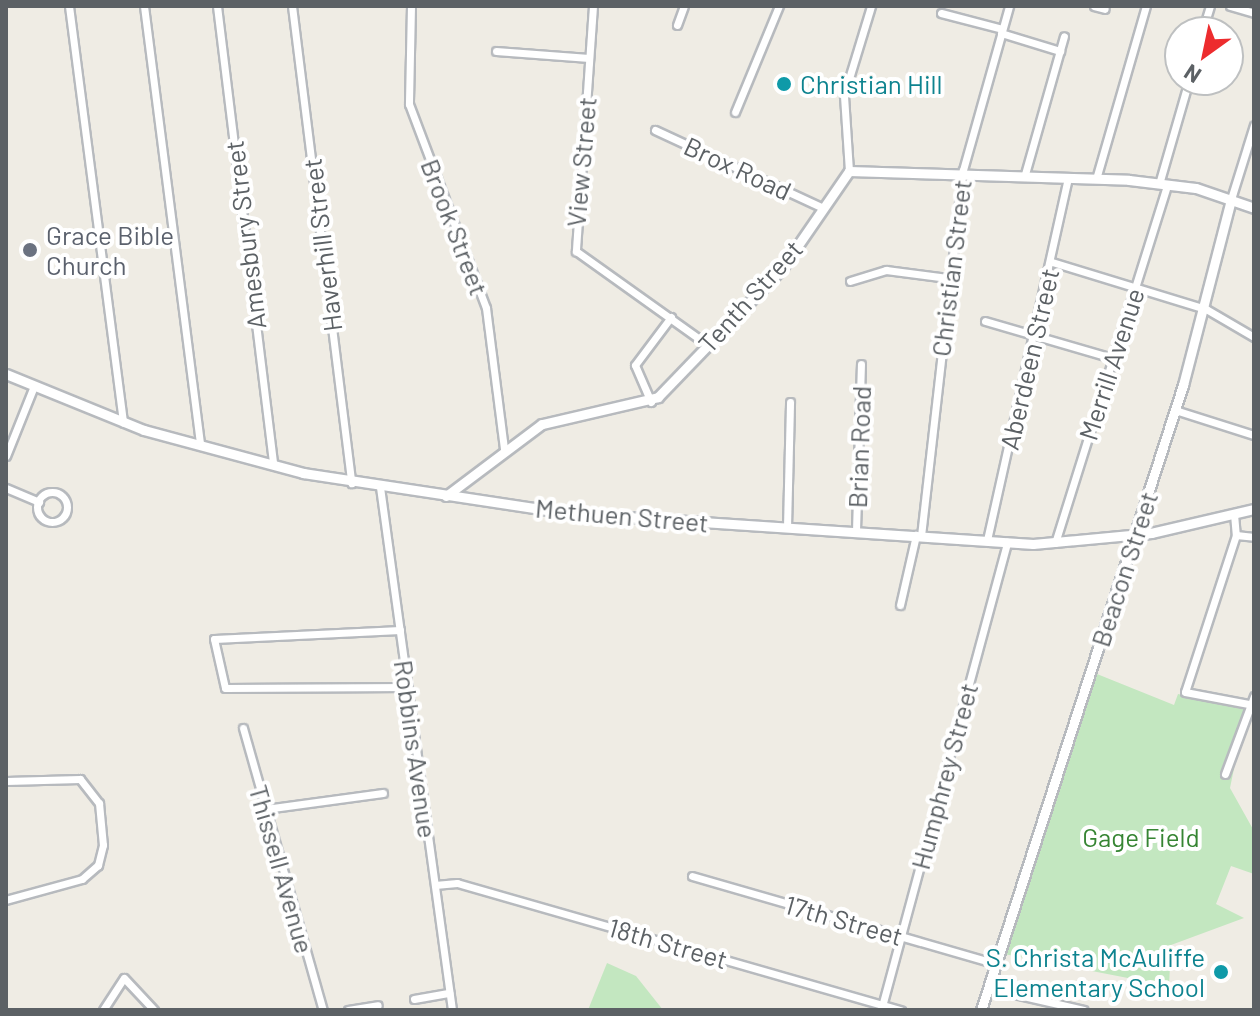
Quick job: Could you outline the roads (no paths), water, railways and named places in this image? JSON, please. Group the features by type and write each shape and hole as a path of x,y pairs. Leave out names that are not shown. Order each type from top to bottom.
{"street":[{"path":"69,6 123,423"},
{"path":"144,6 200,445"},
{"name":"Amesbury Street","path":"217,6 273,465"},
{"name":"Haverhill Street","path":"292,6 351,483"},
{"name":"Brook Street","path":"411,6 409,104 486,308 504,449"},
{"name":"View Street","path":"593,6 576,251 708,345"},
{"path":"677,25 684,6"},
{"path":"735,112 779,6"},
{"path":"859,6 870,8 844,95 849,171 963,170 1163,184 1231,199 1254,208"},
{"name":"Christian Street","path":"900,605 919,535 947,278 963,170 1009,6"},
{"path":"1094,6 1105,9"},
{"path":"1096,179 1146,6"},
{"path":"1230,6 1254,13"},
{"path":"941,13 1060,51"},
{"path":"1025,174 1064,36"},
{"path":"496,51 589,58"},
{"name":"Merrill Avenue","path":"1055,543 1136,287 1185,96"},
{"name":"Beacon Street","path":"981,1010 1175,410 1206,309 1231,199 1254,125"},
{"name":"Brox Road","path":"655,130 821,207"},
{"name":"Tenth Street","path":"651,402 783,267 821,207 849,171"},
{"name":"Aberdeen Street","path":"987,540 1037,336 1068,177"},
{"path":"1052,262 1206,309 1254,337"},
{"path":"850,281 886,270 947,278"},
{"path":"446,496 504,449 573,411 651,402 635,367 671,317"},
{"path":"985,321 1112,358"},
{"name":"Brian Road","path":"856,531 861,364"},
{"name":"Methuen Street","path":"6,374 123,423 273,465 351,483 567,513 1055,543 1135,535 1254,509"},
{"path":"6,456 34,386"},
{"path":"787,527 790,402"},
{"path":"1175,410 1254,435"},
{"name":"Robbins Avenue","path":"380,487 452,1010"},
{"path":"6,488 39,502 46,520 66,512 57,493 39,502"},
{"path":"1225,774 1253,702 1185,692 1236,535 1234,514"},
{"path":"1236,535 1254,537"},
{"name":"Humphrey Street","path":"881,1007 1007,542"},
{"path":"400,630 214,639 225,688 408,687"},
{"name":"Thissell Avenue","path":"243,728 323,1010"},
{"path":"6,781 80,779 99,803 103,845 98,865 82,879 6,900"},
{"path":"265,809 383,793"},
{"name":"17th Street","path":"692,876 996,964"},
{"name":"18th Street","path":"435,885 457,883 881,1007 901,1010"},
{"path":"103,1010 124,978 154,1010"},
{"path":"988,988 1084,1010"},
{"path":"414,999 449,993"},
{"path":"348,1010 378,1005"}],"place":[{"name":"Christian Hill","path":"784,84"},
{"name":"Grace Bible Church","path":"30,250"},
{"name":"S. Christa McAuliffe Elementary School","path":"1221,972"}],"park label":[{"name":"Gage Field","path":"1141,837"}]}
